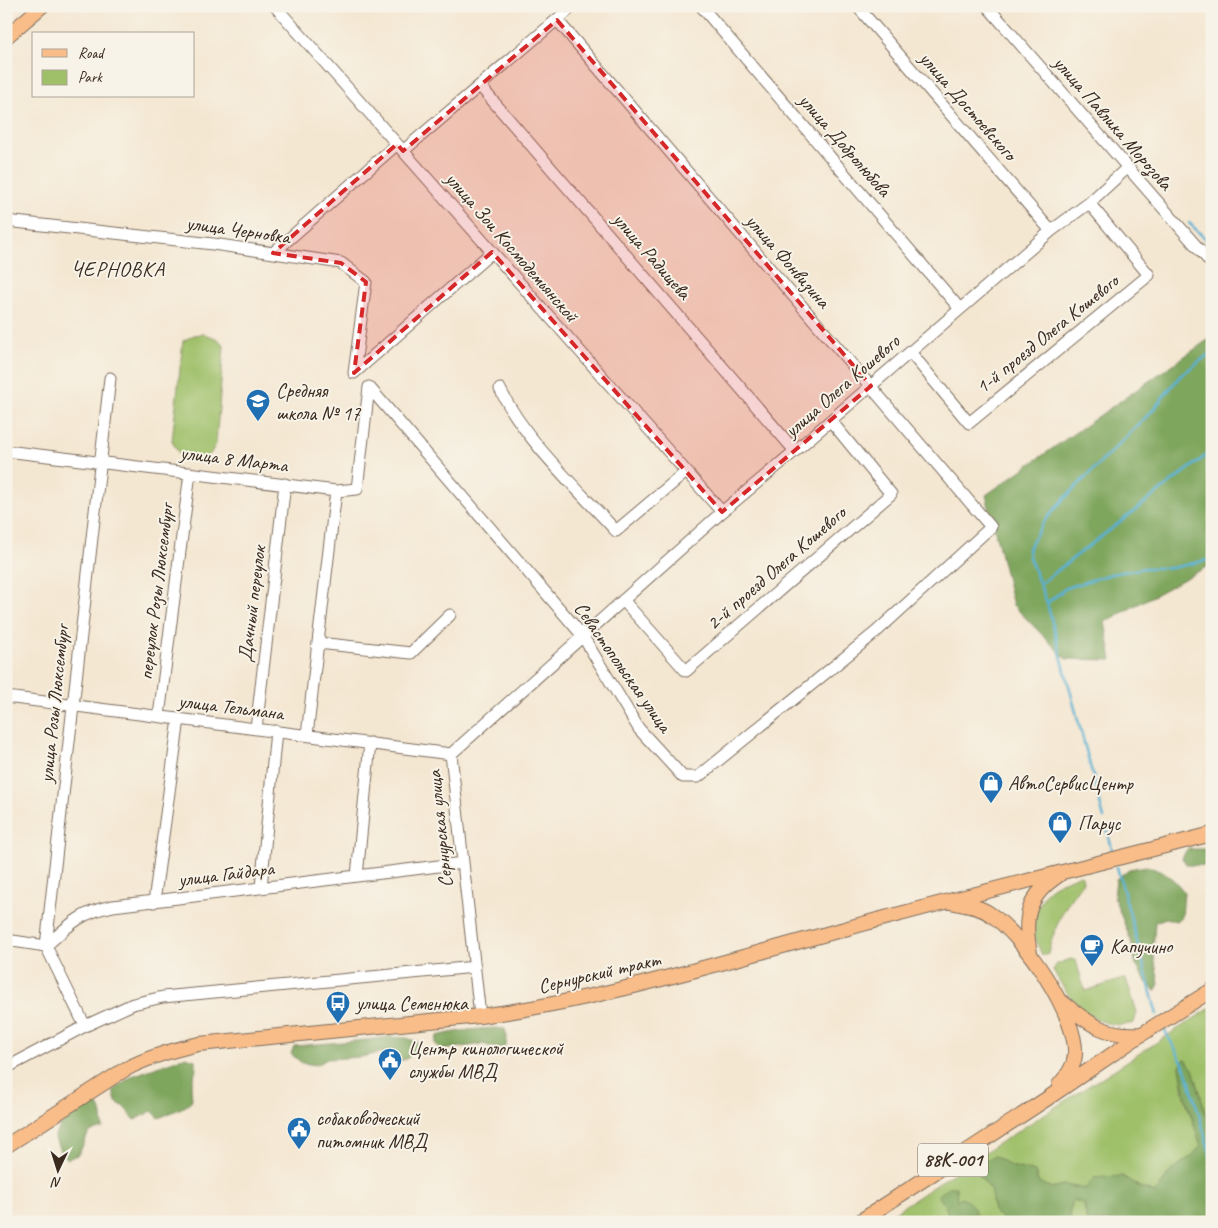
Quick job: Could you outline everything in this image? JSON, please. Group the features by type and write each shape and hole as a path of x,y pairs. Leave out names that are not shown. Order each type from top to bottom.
{"main road":[{"path":"6,37 42,6"},
{"name":"Сернурский тракт","path":"6,1146 124,1070 143,1060 177,1049 199,1044 525,1011 570,1002 944,902 1212,834"},
{"path":"1030,953 1026,925 1029,908 1050,881 1064,872"},
{"path":"944,902 986,911 997,919 1030,953 1061,1002 1072,1031 1075,1057 1070,1073 1048,1098"},
{"path":"1048,1098 1142,1034 1212,990"},
{"path":"1061,1002 1094,1026 1105,1031 1126,1035 1142,1034"},
{"name":"88К-001","path":"859,1222 1048,1098"}],"street":[{"name":"улица Зои Космодемьянской","path":"275,6 722,512"},
{"path":"274,253 400,148 480,86 573,6"},
{"name":"улица Добролюбова","path":"701,6 960,308"},
{"name":"улица Достоевского","path":"857,6 1051,231"},
{"name":"улица Павлика Морозова","path":"987,6 1212,264"},
{"name":"улица Фонвизина","path":"557,20 991,527"},
{"name":"улица Радищева","path":"480,86 795,451"},
{"name":"улица Олега Кошевого","path":"582,635 960,308 1051,231 1089,203 1127,168"},
{"name":"1-й проезд Олега Кошевого","path":"910,352 969,423 1142,281 1149,275 1089,203"},
{"name":"улица Черновка","path":"6,221 213,244 341,263 366,282 354,373 492,252"},
{"name":"улица Розы Люксембург","path":"46,946 110,378"},
{"name":"улица 8 Марта","path":"6,451 336,491 357,488 369,387"},
{"name":"Севастопольская улица","path":"369,387 582,635 639,729 683,777 698,776 876,632 991,527"},
{"path":"500,389 511,411 552,462 616,531 686,472"},
{"name":"2-й проезд Олега Кошевого","path":"623,600 686,671 891,494 830,421"},
{"name":"переулок Розы Люксембург","path":"159,716 190,473"},
{"name":"Дачный переулок","path":"256,729 285,484"},
{"path":"307,735 336,491"},
{"path":"318,643 411,653 450,615"},
{"name":"Сернурская улица","path":"480,1016 451,754 582,635"},
{"name":"улица Тельмана","path":"6,697 451,754"},
{"path":"154,902 178,719"},
{"path":"261,888 276,731"},
{"path":"357,876 370,743"},
{"name":"улица Гайдара","path":"46,946 71,922 90,911 113,906 463,863"},
{"path":"6,940 46,946 85,1026"},
{"path":"6,1068 85,1026 133,1004 162,997 475,967"}],"highlighted area":[{"path":"557,20 871,386 722,512 492,252 354,373 366,282 341,263 273,253 397,144 403,151"}],"green space":[{"path":"204,334 218,339 224,346 216,443 211,453 202,460 183,456 172,441 183,341 194,335"},
{"path":"1212,337 1212,564 1105,622 1112,660 1066,659 1013,605 986,495"},
{"path":"1187,849 1212,849 1212,866 1187,865 1182,858"},
{"path":"1147,866 1168,876 1184,892 1182,917 1176,921 1166,918 1155,922 1153,951 1159,984 1155,991 1147,983 1136,965 1131,941 1114,897 1116,879 1129,869"},
{"path":"1079,875 1082,876 1083,882 1061,915 1048,953 1042,955 1036,941 1034,928 1035,914 1038,907 1048,890 1059,883"},
{"path":"1071,959 1076,961 1085,991 1126,979 1137,1012 1134,1023 1120,1025 1095,1019 1075,1003 1053,970 1057,964"},
{"path":"1212,1007 1212,1135 1193,1069 1180,1066 1185,1098 1201,1146 1193,1155 1171,1171 1155,1193 1141,1188 1122,1176 1085,1189 1064,1185 1051,1188 1038,1182 1035,1172 1010,1166 995,1157 977,1172 991,1189 994,1212 1007,1222 880,1222 976,1158"},
{"path":"505,1029 507,1037 506,1046 498,1049 483,1044 441,1050 435,1043 437,1036 465,1030"},
{"path":"387,1037 407,1038 417,1042 418,1049 408,1058 398,1062 392,1053 379,1053 361,1057 327,1059 317,1065 302,1063 291,1054 294,1046"},
{"path":"185,1057 196,1060 196,1069 191,1086 192,1101 186,1106 159,1118 152,1111 135,1120 123,1106 116,1102 113,1090 132,1076"},
{"path":"1185,1059 1193,1069 1212,1135 1212,1222 1087,1222 1084,1204 1073,1200 1069,1215 1071,1222 1007,1222 994,1212 990,1189 977,1172 982,1162 995,1156 1010,1166 1035,1172 1038,1182 1051,1188 1064,1185 1085,1189 1094,1178 1122,1176 1141,1188 1155,1193 1171,1171 1193,1155 1201,1146 1186,1098 1180,1066"},
{"path":"93,1101 99,1106 103,1128 89,1132 79,1154 68,1159 61,1154 54,1136 77,1107"},
{"path":"948,1187 956,1187 957,1201 962,1198 971,1205 975,1210 978,1222 950,1222 946,1207 938,1195"},
{"path":"1073,1200 1084,1204 1087,1222 1071,1222 1069,1215"}],"waterway":[{"path":"1189,223 1212,245"},
{"path":"1028,549 1043,523 1060,503 1153,410 1180,376 1212,352"},
{"path":"1041,583 1212,451"},
{"path":"1028,548 1029,557 1047,603 1104,818"},
{"path":"1047,603 1066,588 1111,574 1145,568 1172,568 1212,559"},
{"path":"1107,831 1113,852"},
{"path":"1117,867 1157,1015"},
{"path":"1164,1029 1186,1069 1212,1160"}],"place":[{"name":"Средняя школа № 17","path":"258,422"},
{"name":"АвтоСервисЦентр","path":"991,804"},
{"name":"Парус","path":"1060,844"},
{"name":"Капучино","path":"1092,967"},
{"name":"улица Семенюка","path":"338,1024"},
{"name":"Центр кинологической службы МВД","path":"390,1081"},
{"name":"собаководческий питомник МВД","path":"299,1150"}],"district":[{"name":"ЧЕРНОВКА","path":"118,269"}]}
